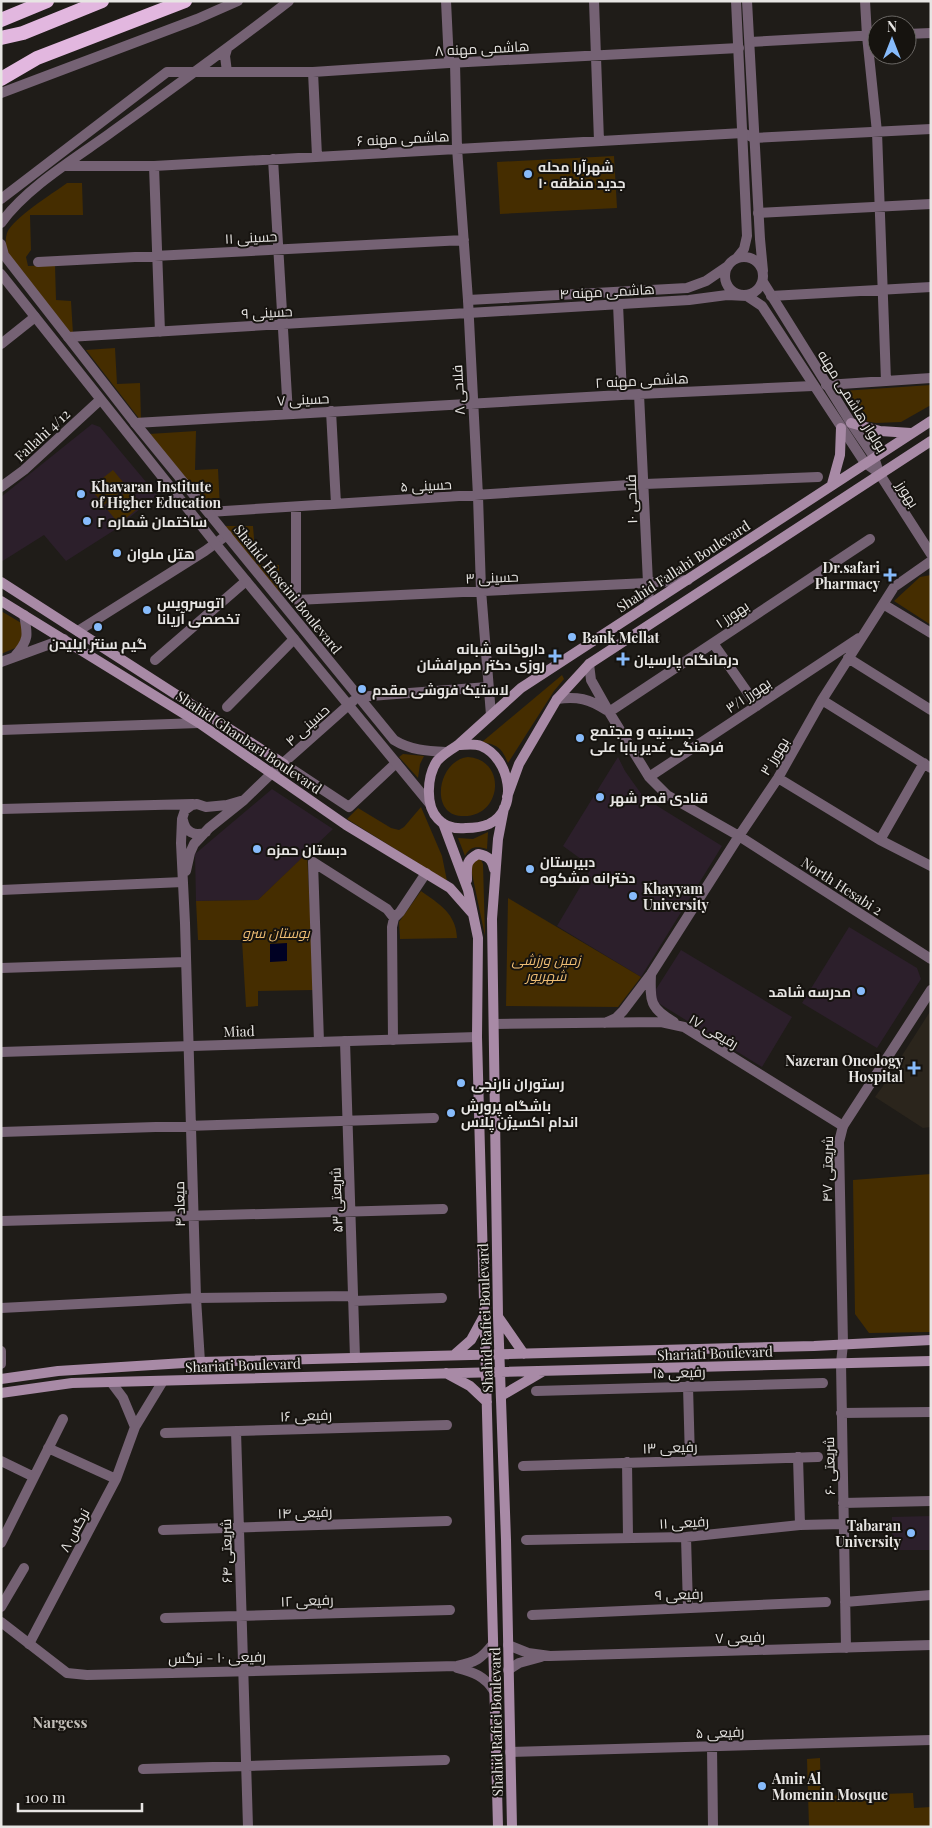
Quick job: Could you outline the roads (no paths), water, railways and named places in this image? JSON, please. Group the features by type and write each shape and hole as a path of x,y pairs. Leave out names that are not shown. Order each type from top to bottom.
{"highway":[{"path":"1,20 47,1"},
{"path":"1,44 22,33 102,1"},
{"path":"1,73 185,1"},
{"path":"1,38 22,33"},
{"path":"1,79 37,58"}],"main road":[{"name":"Shahid Fallahi Boulevard","path":"458,745 521,688 931,421"},
{"path":"832,484 846,425 880,431 912,433"},
{"path":"507,797 506,777 502,766 493,753 480,745 458,745 446,752 436,762 429,789 430,804 434,814 443,823 451,827 475,828 489,824 504,808 520,764 557,700 588,664 931,441"},
{"name":"Shahid Ghanbari Boulevard","path":"1,582 284,764"},
{"name":"Shahid Ghanbari Boulevard","path":"1,601 199,723 338,820 450,888 474,916"},
{"name":"Shahid Rafiei Boulevard","path":"504,808 498,838 492,919 498,1316 502,1396 512,1827"},
{"name":"Shahid Rafiei Boulevard","path":"443,823 468,890 478,938 477,1037 498,1827"},
{"path":"468,890 466,866 471,858 478,854 487,856 492,861 494,875"},
{"path":"498,1316 524,1354"},
{"path":"454,1354 471,1340 484,1317"},
{"name":"Shariati Boulevard","path":"1,1379 58,1371 200,1362 454,1354 524,1354 931,1340"},
{"name":"Shariati Boulevard","path":"1,1393 72,1383 931,1361"},
{"path":"502,1396 542,1372"},
{"path":"445,1373 470,1386 487,1402"}],"street":[{"path":"1,93 197,19 238,1"},
{"path":"1,223 20,200 228,49 290,1"},
{"name":"فلاحی ۸","path":"446,1 468,300 481,590 491,715"},
{"path":"594,1 599,141"},
{"path":"736,1 747,236 744,249 728,266 724,276 728,287 736,294 747,296 757,291 763,277 757,262 747,257 736,259"},
{"name":"بولوار هاشمی مهنه","path":"747,1 763,277 771,296 826,385 864,463 879,474"},
{"path":"864,1 867,15"},
{"path":"917,34 931,33"},
{"path":"750,42 867,36"},
{"name":"هاشمی مهنه ۸","path":"1,199 167,72 313,72 739,48"},
{"path":"227,72 225,56 228,49"},
{"path":"874,65 881,207 886,381"},
{"path":"313,72 317,156"},
{"path":"743,133 754,138 931,129"},
{"name":"هاشمی مهنه ۶","path":"65,166 154,166 743,133"},
{"path":"273,159 288,414"},
{"path":"154,166 160,332"},
{"path":"758,213 931,204"},
{"name":"حسینی ۱۱","path":"38,262 464,240"},
{"name":"Shahid Hoseini Boulevard","path":"1,244 4,255 135,423 394,740 405,747 425,751 446,752"},
{"name":"هاشمی مهنه ۴","path":"468,300 687,288 706,281 728,266"},
{"name":"Shahid Hoseini Boulevard","path":"1,274 215,543 430,804"},
{"path":"771,296 931,288"},
{"name":"هاشمی مهنه ۴","path":"468,313 689,300 727,295 747,296"},
{"name":"بولوار هاشمی مهنه","path":"747,296 762,306 813,386 874,457 879,474"},
{"path":"618,304 622,394"},
{"name":"حسینی ۹","path":"68,337 468,313"},
{"path":"1,344 35,317"},
{"path":"826,385 931,378"},
{"name":"هاشمی مهنه ۲","path":"472,403 622,394 813,386"},
{"name":"فلاحی ۱۰","path":"639,394 645,484 649,604"},
{"name":"Fallahi 4/12","path":"1,488 24,470 100,400"},
{"name":"حسینی ۷","path":"135,423 472,403"},
{"path":"331,411 336,504"},
{"name":"بهورز","path":"879,474 931,554"},
{"name":"حسینی ۵","path":"209,512 645,484 818,477"},
{"name":"حسینی ۳","path":"296,506 296,600 688,580"},
{"path":"78,631 205,551 227,535"},
{"name":"بهورز ۱","path":"609,712 870,539"},
{"name":"بهورز ۳","path":"605,1023 616,1018 623,1011 651,974 778,778 822,700 882,604 894,587 931,561"},
{"path":"155,660 246,581"},
{"path":"882,604 931,633"},
{"path":"15,656 25,644 28,633 24,615"},
{"name":"بهورز ۳/۱","path":"649,777 862,636"},
{"path":"1,662 44,648 64,639"},
{"path":"227,708 294,639"},
{"path":"713,643 757,706"},
{"path":"848,658 931,710"},
{"name":"North Hesabi 2","path":"588,664 591,680 609,712 649,777 668,795 739,836 931,959"},
{"path":"358,697 488,688"},
{"name":"حسینی ۴","path":"183,882 194,844 358,697"},
{"path":"557,700 568,697 581,698 593,701 609,712"},
{"path":"822,700 927,765 880,840"},
{"path":"1,730 199,723"},
{"path":"284,764 349,807 396,763"},
{"path":"778,778 880,840 931,866"},
{"path":"1,890 183,882 181,843 183,817 188,807 227,805 244,800"},
{"path":"1,809 162,804 202,806 210,810 213,819 208,830 202,834 192,833 185,828 183,817 162,804"},
{"path":"319,1042 312,862 387,910 394,918"},
{"path":"393,1040 392,927 394,918 426,873"},
{"name":"میعاد ۴","path":"183,882 193,1216 200,1362"},
{"path":"1,968 186,962"},
{"path":"651,974 650,998 664,1017 684,1028"},
{"name":"شریعتی ۴۷","path":"843,1344 839,1142 843,1126 931,990"},
{"name":"رفیعی ۱۷","path":"494,1024 661,1022 684,1028 843,1126"},
{"name":"Miad","path":"1,1052 477,1037"},
{"name":"شریعتی ۵۳","path":"345,1041 355,1358"},
{"path":"1,1132 434,1118"},
{"path":"1,1221 443,1209"},
{"path":"1,1308 196,1298 352,1296 353,1300 442,1298"},
{"name":"شریعتی ۶۰","path":"843,1344 841,1413 846,1648"},
{"path":"1,1351 2,1364"},
{"name":"نرگس ۸","path":"30,1644 116,1479 135,1427 163,1381"},
{"path":"111,1382 123,1398 135,1427"},
{"name":"رفیعی ۱۵","path":"536,1391 823,1383"},
{"path":"688,1386 690,1460"},
{"path":"841,1413 931,1412"},
{"path":"1,1543 63,1419"},
{"name":"رفیعی ۱۶","path":"165,1433 447,1425"},
{"name":"شریعتی ۶۴","path":"236,1431 248,1827"},
{"path":"48,1448 116,1479"},
{"name":"رفیعی ۱۳","path":"523,1466 818,1457"},
{"path":"798,1458 800,1525"},
{"path":"1,1461 34,1477"},
{"path":"627,1462 628,1537"},
{"path":"843,1503 931,1501"},
{"name":"رفیعی ۱۴","path":"163,1530 447,1521"},
{"name":"رفیعی ۱۱","path":"526,1540 686,1537 800,1525 844,1524"},
{"path":"686,1537 688,1608"},
{"path":"1,1607 24,1568"},
{"path":"845,1602 931,1595"},
{"name":"رفیعی ۹","path":"532,1615 826,1602"},
{"name":"رفیعی ۱۲","path":"165,1618 450,1610"},
{"name":"رفیعی ۱۰ - نرگس","path":"1,1622 67,1673 87,1675 242,1670 451,1667"},
{"path":"451,1667 470,1664 483,1656 493,1644"},
{"path":"508,1645 528,1653 550,1656"},
{"name":"رفیعی ۷","path":"550,1656 931,1645"},
{"path":"508,1670 519,1663 550,1656"},
{"path":"451,1667 477,1674 494,1691"},
{"name":"رفیعی ۵","path":"510,1752 931,1740"},
{"path":"712,1746 713,1827"},
{"path":"143,1769 445,1760"}],"water":[{"path":"287,943 287,961 270,962 270,944"}],"place":[{"name":"شهرآرا محله جدید منطقه ۱۰","path":"528,174"},
{"name":"Khavaran Institute of Higher Education","path":"81,494"},
{"name":"ساختمان شماره ۲","path":"87,521"},
{"name":"هتل ملوان","path":"117,553"},
{"name":"Dr.safari Pharmacy","path":"890,575"},
{"name":"اتوسرویس تخصصی آریانا","path":"147,610"},
{"name":"گیم سنتر ایلیدن","path":"98,627"},
{"name":"Bank Mellat","path":"572,637"},
{"name":"داروخانه شبانه روزی دکتر مهرافشان","path":"555,656"},
{"name":"درمانگاه پارسیان","path":"623,659"},
{"name":"لاستیک فروشی مقدم","path":"362,689"},
{"name":"جسینیه و مجتمع فرهنگی غدیر بابا علی","path":"580,738"},
{"name":"قنادی قصر شهر","path":"600,797"},
{"name":"دبستان حمزه","path":"257,849"},
{"name":"دبیرستان دخترانه مشکوه","path":"530,869"},
{"name":"Khayyam University","path":"633,896"},
{"name":"مدرسه شاهد","path":"861,991"},
{"name":"Nazeran Oncology Hospital","path":"914,1068"},
{"name":"رستوران نارنجی","path":"461,1083"},
{"name":"باشگاه پرورش اندام اکسیژن پلاس","path":"451,1113"},
{"name":"Tabaran University","path":"911,1533"},
{"name":"Amir Al Momenin Mosque","path":"762,1786"}],"district":[{"name":"Nargess","path":"60,1722"}],"park label":[{"name":"بوستان سرو","path":"276,932"},
{"name":"زمین ورزشی شهریور","path":"546,968"}]}
